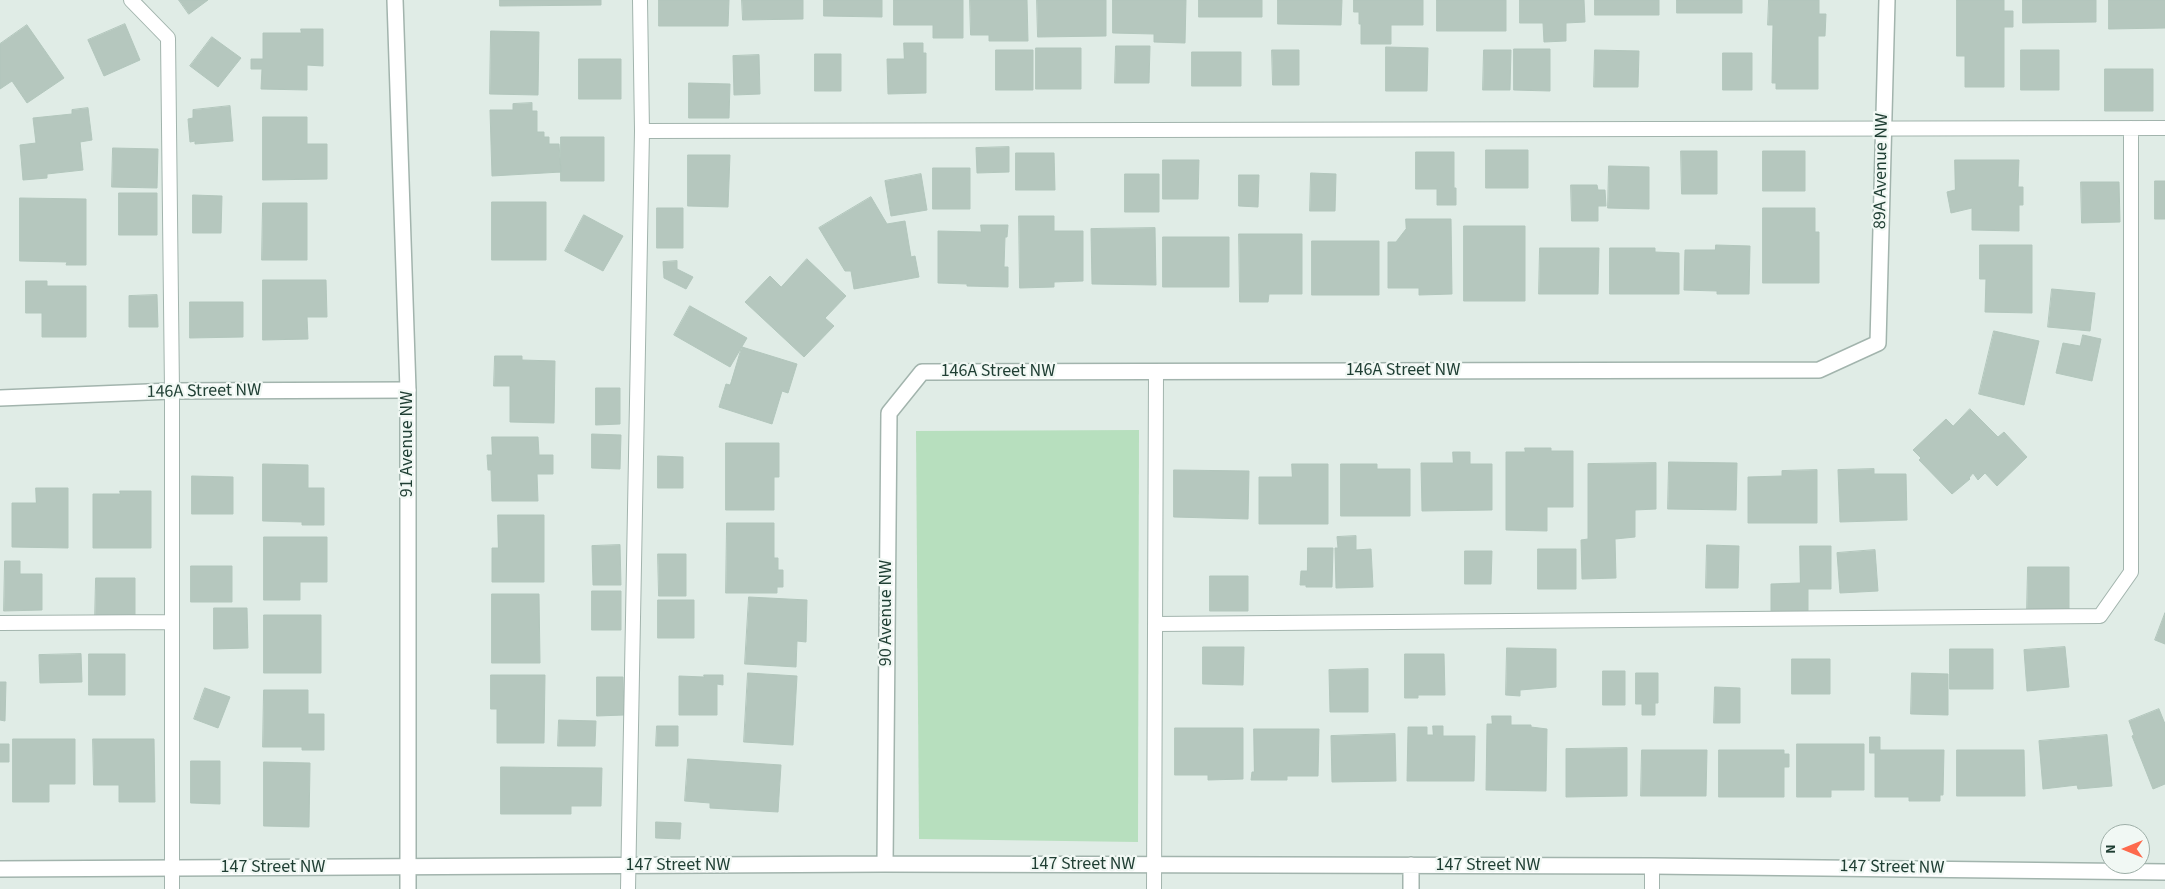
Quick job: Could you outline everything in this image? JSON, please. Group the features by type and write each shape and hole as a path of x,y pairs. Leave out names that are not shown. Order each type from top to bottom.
{"street":[{"name":"91 Avenue NW","path":"395,0 408,390 408,889"},
{"name":"89A Avenue NW","path":"1878,343 1887,0"},
{"name":"146A Street NW","path":"922,372 1819,370 1878,343"},
{"name":"90 Avenue NW","path":"885,864 889,414 922,372"},
{"name":"146A Street NW","path":"0,398 172,392 408,390"},
{"name":"147 Street NW","path":"0,869 885,864 1652,866 2165,872"},
{"path":"1411,866 1411,889"}],"lane":[{"path":"131,0 168,38 172,392 172,889"},
{"path":"628,889 642,131 640,0"},
{"path":"1156,624 2100,616 2131,572 2130,128"},
{"path":"642,131 2165,128"},
{"path":"1154,889 1156,372"},
{"path":"0,623 172,622"},
{"path":"1652,866 1652,889"}],"green space":[{"path":"1139,430 1138,842 919,839 916,431"}],"building":[{"path":"179,0 208,0 189,14"},
{"path":"500,0 601,0 601,5 500,6"},
{"path":"659,0 729,0 728,26 659,26"},
{"path":"742,0 803,0 803,19 743,20"},
{"path":"824,0 882,0 882,17 824,16"},
{"path":"894,0 963,0 963,38 933,38 933,25 894,25"},
{"path":"970,0 1027,0 1028,41 989,41 989,35 971,35"},
{"path":"1037,0 1106,0 1106,36 1038,37"},
{"path":"1113,0 1186,0 1185,43 1154,42 1154,34 1113,33"},
{"path":"1199,0 1262,0 1262,17 1199,17"},
{"path":"1278,0 1342,0 1341,25 1278,24"},
{"path":"1354,0 1423,0 1423,25 1391,25 1391,44 1361,44 1361,24 1359,24 1359,12 1354,12"},
{"path":"1437,0 1506,0 1506,31 1437,31"},
{"path":"1520,0 1584,0 1585,22 1566,23 1566,41 1544,42 1543,23 1520,23"},
{"path":"1595,0 1659,0 1659,15 1595,15"},
{"path":"1677,0 1742,0 1742,13 1677,13"},
{"path":"1769,0 1819,0 1819,14 1826,14 1825,36 1818,36 1818,89 1776,89 1776,83 1772,83 1773,25 1768,25"},
{"path":"1957,0 2004,0 2004,11 2013,11 2013,27 2004,27 2004,87 1965,87 1965,56 1957,56"},
{"path":"2023,0 2096,0 2096,22 2023,23"},
{"path":"2109,0 2165,0 2165,28 2109,29"},
{"path":"125,24 140,60 104,76 88,40"},
{"path":"27,25 64,78 27,103 12,81 0,89 0,44"},
{"path":"301,29 323,29 323,66 307,65 307,90 261,89 262,69 251,69 251,59 263,59 263,33 301,33"},
{"path":"491,31 539,32 538,95 490,94"},
{"path":"212,37 241,58 218,87 190,66"},
{"path":"904,43 923,43 923,53 926,53 926,93 888,94 887,59 904,59"},
{"path":"1116,46 1150,46 1149,83 1115,83"},
{"path":"1386,47 1428,48 1427,91 1386,91"},
{"path":"1036,48 1081,48 1081,89 1036,89"},
{"path":"1514,49 1550,49 1550,91 1514,90"},
{"path":"996,50 1033,50 1033,90 996,90"},
{"path":"1272,50 1299,50 1299,85 1273,85"},
{"path":"1484,50 1511,50 1510,90 1483,90"},
{"path":"1595,50 1639,51 1638,87 1594,87"},
{"path":"2021,50 2059,50 2059,90 2021,90"},
{"path":"1192,52 1241,52 1241,86 1192,86"},
{"path":"1723,53 1752,53 1752,90 1723,90"},
{"path":"815,54 841,54 841,91 815,91"},
{"path":"759,55 760,94 734,95 733,56"},
{"path":"579,59 621,59 621,99 579,99"},
{"path":"2105,69 2153,69 2153,111 2105,111"},
{"path":"689,83 730,84 729,118 689,118"},
{"path":"532,103 532,111 537,111 537,132 544,132 544,137 549,137 549,144 559,144 561,172 492,176 490,110 513,110 513,104"},
{"path":"230,106 233,141 195,144 195,141 190,142 188,119 193,118 193,110"},
{"path":"88,108 92,140 80,142 83,170 47,174 47,178 23,180 20,145 36,143 33,118 72,114 72,110"},
{"path":"263,117 307,117 307,144 327,144 327,179 263,180"},
{"path":"561,137 604,137 604,181 561,181"},
{"path":"1009,147 1009,172 977,173 976,148"},
{"path":"113,148 158,149 157,188 112,187"},
{"path":"1486,150 1528,150 1528,188 1486,188"},
{"path":"1681,151 1717,151 1717,194 1682,194"},
{"path":"1763,151 1805,151 1805,191 1763,191"},
{"path":"1416,152 1454,152 1456,205 1437,205 1437,189 1416,189"},
{"path":"1016,153 1054,153 1055,190 1016,190"},
{"path":"688,155 730,155 728,207 688,206"},
{"path":"1163,160 1199,160 1198,199 1163,199"},
{"path":"1955,160 2019,160 2018,187 2023,187 2023,205 2019,205 2019,231 1972,230 1972,208 1951,213 1947,192 1955,190"},
{"path":"1609,166 1649,167 1649,209 1608,208"},
{"path":"933,168 970,168 970,209 933,209"},
{"path":"1311,173 1336,174 1335,211 1310,211"},
{"path":"921,174 927,210 891,216 885,181"},
{"path":"1125,174 1159,174 1159,212 1125,212"},
{"path":"1239,175 1259,175 1258,207 1239,206"},
{"path":"2155,181 2165,181 2165,219 2155,219"},
{"path":"2081,182 2119,182 2120,222 2082,223"},
{"path":"1571,185 1597,185 1598,190 1605,190 1606,206 1598,206 1598,221 1572,221"},
{"path":"119,193 157,193 157,235 119,235"},
{"path":"193,195 222,196 221,233 193,233"},
{"path":"871,197 887,224 905,221 911,257 915,256 919,277 854,289 851,271 845,271 819,228"},
{"path":"20,198 86,199 86,265 66,265 67,262 20,261"},
{"path":"492,202 546,202 546,260 492,260"},
{"path":"263,203 307,203 307,260 262,260"},
{"path":"657,208 683,208 683,248 657,248"},
{"path":"1763,208 1815,208 1815,232 1819,232 1819,283 1763,283"},
{"path":"584,215 623,236 603,271 565,251"},
{"path":"1019,216 1054,216 1054,231 1083,231 1083,281 1054,282 1054,287 1020,288"},
{"path":"1406,219 1451,219 1452,294 1419,295 1419,288 1388,288 1388,242 1396,242 1406,229"},
{"path":"981,225 1008,225 1007,237 1005,237 1004,267 1008,267 1008,287 938,283 938,231 981,232"},
{"path":"1464,226 1525,226 1525,301 1464,301"},
{"path":"1155,228 1156,285 1092,284 1091,229"},
{"path":"1239,234 1302,234 1302,294 1269,294 1268,302 1240,302"},
{"path":"1163,237 1229,237 1229,287 1163,287"},
{"path":"1312,241 1379,241 1379,295 1312,295"},
{"path":"1716,245 1750,246 1749,294 1717,294 1717,291 1684,290 1685,250 1715,250"},
{"path":"1980,245 2032,245 2032,313 1985,312 1986,279 1980,279"},
{"path":"1540,248 1599,248 1598,294 1539,294"},
{"path":"1610,248 1655,248 1655,252 1679,253 1679,294 1610,294"},
{"path":"807,259 846,296 825,318 834,326 804,357 745,302 770,276 781,287"},
{"path":"677,261 677,269 693,277 686,289 664,278 663,262"},
{"path":"263,280 326,280 327,317 307,317 308,339 263,340"},
{"path":"26,281 47,281 47,286 86,286 86,337 42,337 42,313 26,313"},
{"path":"2052,289 2095,293 2090,331 2048,327"},
{"path":"157,295 158,327 129,327 129,296"},
{"path":"190,302 243,302 243,337 190,338"},
{"path":"690,306 747,338 730,367 674,335"},
{"path":"1994,331 2039,341 2024,405 1979,394"},
{"path":"2083,335 2101,339 2092,381 2056,373 2063,343 2080,346"},
{"path":"742,347 797,364 788,393 782,391 772,424 719,407 726,384 730,385"},
{"path":"495,356 522,356 522,360 555,361 554,423 510,422 510,386 494,386"},
{"path":"596,388 620,388 620,424 596,425"},
{"path":"1970,409 1998,437 2004,432 2027,457 1997,486 1985,473 1978,480 1973,473 1970,479 1952,494 1919,460 1921,458 1913,450 1946,419 1953,426"},
{"path":"592,434 621,435 620,469 592,468"},
{"path":"492,437 538,437 539,455 553,455 553,474 537,474 538,501 492,501 491,470 488,470 487,455 492,455"},
{"path":"726,443 779,443 779,477 774,477 774,510 726,510"},
{"path":"1525,448 1551,448 1551,451 1573,451 1573,507 1547,507 1547,531 1506,530 1506,452 1525,452"},
{"path":"1453,452 1470,452 1470,464 1492,464 1492,510 1422,511 1421,463 1453,463"},
{"path":"658,456 683,457 683,488 658,488"},
{"path":"1669,462 1737,463 1736,510 1668,509"},
{"path":"1656,463 1656,509 1635,510 1635,537 1615,539 1616,578 1582,579 1581,540 1588,539 1588,464"},
{"path":"263,464 308,465 308,488 324,488 324,525 302,525 302,522 263,521"},
{"path":"1292,464 1328,464 1328,524 1259,524 1259,477 1292,477"},
{"path":"1341,464 1377,464 1377,469 1410,469 1410,516 1341,516"},
{"path":"1874,469 1874,474 1906,474 1907,520 1840,522 1838,470"},
{"path":"1174,470 1249,471 1248,519 1174,517"},
{"path":"1817,470 1817,523 1748,523 1748,477 1782,476 1782,471"},
{"path":"192,476 233,477 233,514 192,514"},
{"path":"36,488 68,488 68,548 12,547 12,503 36,503"},
{"path":"120,491 151,491 151,548 93,548 93,494 120,494"},
{"path":"498,515 544,515 544,582 492,582 492,548 498,548"},
{"path":"727,523 774,523 774,558 778,558 778,570 783,570 783,587 777,587 777,593 726,593"},
{"path":"1356,536 1356,550 1371,549 1373,587 1336,588 1335,548 1338,548 1337,537"},
{"path":"264,537 327,537 327,582 300,582 300,600 264,600"},
{"path":"620,545 621,585 593,585 592,546"},
{"path":"1707,545 1739,546 1738,588 1706,588"},
{"path":"1800,546 1831,546 1831,589 1808,589 1808,615 1771,615 1771,584 1800,583"},
{"path":"1308,548 1333,548 1332,587 1306,587 1306,585 1300,585 1301,571 1307,571"},
{"path":"1538,549 1576,549 1576,589 1538,589"},
{"path":"1875,550 1878,591 1840,593 1837,553"},
{"path":"1465,551 1492,551 1491,584 1465,584"},
{"path":"658,554 686,554 686,596 659,596"},
{"path":"5,561 20,561 20,574 42,574 42,610 4,611"},
{"path":"191,566 232,566 232,602 191,602"},
{"path":"2028,567 2069,567 2069,613 2027,612"},
{"path":"1210,576 1248,576 1248,611 1210,611"},
{"path":"96,578 135,578 135,621 95,621"},
{"path":"592,591 621,591 621,630 592,630"},
{"path":"492,594 539,594 540,663 492,663"},
{"path":"749,597 807,600 806,642 797,641 796,667 745,664"},
{"path":"658,600 694,600 694,638 658,638"},
{"path":"214,608 247,608 248,648 214,649"},
{"path":"2165,613 2165,644 2155,640"},
{"path":"264,615 321,615 321,673 264,673"},
{"path":"1203,647 1244,647 1243,685 1203,684"},
{"path":"2065,647 2069,687 2027,691 2024,650"},
{"path":"1507,648 1556,649 1556,687 1520,690 1520,696 1506,695"},
{"path":"1950,649 1993,649 1993,689 1950,689"},
{"path":"81,654 82,682 40,683 39,655"},
{"path":"89,654 125,654 125,695 89,695"},
{"path":"1405,654 1444,654 1445,695 1418,695 1418,698 1405,698"},
{"path":"1792,659 1830,659 1830,694 1792,694"},
{"path":"1368,669 1368,712 1330,712 1329,670"},
{"path":"1603,671 1625,671 1625,705 1603,705"},
{"path":"748,673 797,676 793,745 744,742"},
{"path":"1636,673 1658,673 1658,703 1655,703 1655,715 1642,715 1642,704 1636,704"},
{"path":"1912,673 1948,674 1948,715 1911,714"},
{"path":"491,675 545,675 544,743 497,743 497,709 491,709"},
{"path":"704,675 723,675 723,685 717,684 717,715 679,715 679,676 704,677"},
{"path":"597,677 623,677 624,715 597,716"},
{"path":"0,682 6,682 5,721 0,720"},
{"path":"1715,687 1740,688 1740,723 1714,723"},
{"path":"205,688 230,697 218,728 194,719"},
{"path":"264,690 308,690 308,714 324,714 324,750 302,750 302,747 263,747"},
{"path":"2159,709 2165,724 2165,784 2153,789 2132,736 2134,735 2129,721"},
{"path":"1492,716 1511,716 1511,725 1531,725 1531,727 1547,729 1546,791 1486,790 1487,724 1492,724"},
{"path":"559,720 596,721 595,746 558,746"},
{"path":"657,726 678,726 678,746 656,746"},
{"path":"1433,726 1443,726 1443,736 1475,736 1474,781 1407,781 1408,727 1427,727 1427,735 1433,735"},
{"path":"1175,728 1243,728 1243,779 1208,780 1208,775 1175,775"},
{"path":"1254,729 1319,729 1318,776 1287,776 1287,780 1251,780 1252,772 1254,772"},
{"path":"1395,734 1396,781 1332,782 1331,736"},
{"path":"2107,735 2112,786 2078,789 2077,785 2043,789 2039,741"},
{"path":"1870,737 1880,737 1880,750 1944,750 1943,795 1940,795 1940,801 1909,801 1909,797 1875,797 1875,753 1870,753"},
{"path":"13,739 75,739 75,784 49,784 49,802 13,802"},
{"path":"93,739 154,739 155,802 119,802 119,785 94,785"},
{"path":"0,744 9,744 9,762 0,762"},
{"path":"1797,744 1864,744 1864,790 1831,790 1831,797 1797,797"},
{"path":"1627,748 1627,796 1566,797 1566,749"},
{"path":"1642,750 1707,750 1706,796 1641,796"},
{"path":"1719,750 1784,750 1784,754 1789,754 1789,767 1784,767 1784,797 1719,797"},
{"path":"1957,750 2024,750 2025,796 1957,796"},
{"path":"688,759 781,765 778,812 710,808 710,803 685,801"},
{"path":"191,761 220,761 220,804 191,803"},
{"path":"264,762 310,763 309,827 264,826"},
{"path":"501,767 602,768 601,806 571,806 571,814 501,814"},
{"path":"656,822 681,823 680,839 656,838"}]}
